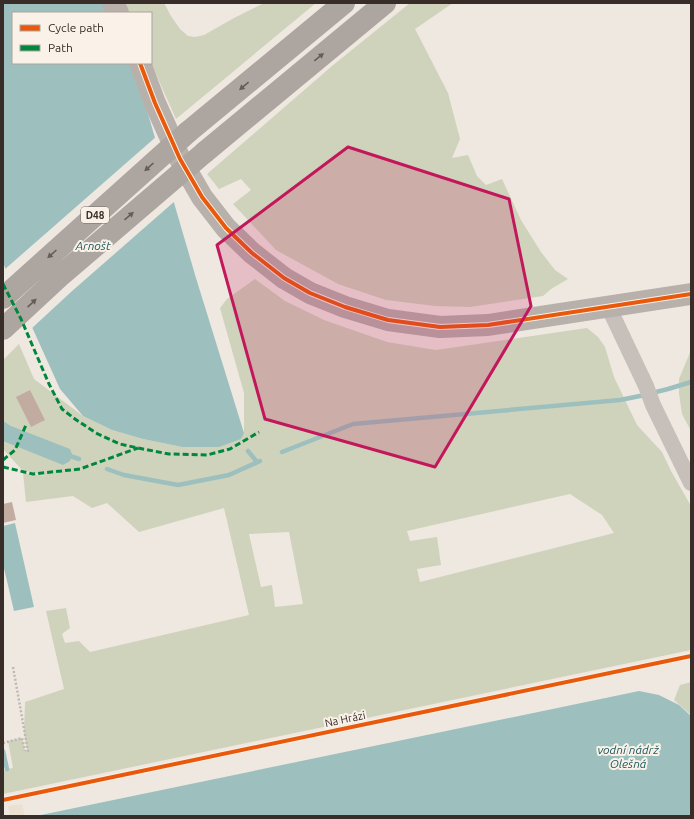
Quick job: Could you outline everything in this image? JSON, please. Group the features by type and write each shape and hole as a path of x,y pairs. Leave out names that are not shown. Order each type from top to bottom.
{"highway":[{"name":"D48","path":"3,298 188,132 344,3"},
{"name":"D48","path":"3,329 65,272 205,152 385,3"}],"street":[{"path":"113,3 118,12"},
{"path":"140,64 155,103 180,159 202,197 226,228 252,253 284,278 345,308 388,320 440,328 488,325 691,294"},
{"path":"608,306 691,484"}],"path":[{"path":"3,742 22,738 25,751 28,750 13,667"}],"highlighted area":[{"path":"348,147 509,199 531,306 435,467 265,419 217,245"}],"green space":[{"path":"124,3 164,3 180,29 188,36 195,37 204,35 264,3 316,3 176,119 151,64 152,12 128,12"},
{"path":"410,3 453,3 415,29 448,93 460,139 452,158 468,155 477,176 486,185 502,179 521,220 541,252 555,270 568,279 551,289 543,296 470,307 435,306 386,300 338,284 276,250 233,204 251,190 241,179 219,189 207,174 332,66"},
{"path":"255,279 285,301 324,320 387,342 436,350 587,328 598,337 605,347 614,377 637,425 662,452 691,506 691,650 3,794 3,770 13,768 8,741 22,738 25,751 27,750 24,732 25,702 64,689 46,611 66,608 70,628 62,634 65,643 79,641 90,652 249,615 224,508 139,532 107,503 92,508 73,496 26,502 23,473 47,476 22,470 3,449 3,360 19,344 34,379 83,416 112,430 143,439 182,447 241,439 244,432 244,393 220,308 227,299","holes":["570,494 602,515 614,533 420,582 417,569 441,565 437,537 410,541 407,531","289,532 303,604 275,607 272,585 261,587 249,534"]},
{"path":"691,350 691,431 682,414 679,394 679,379"},
{"path":"691,682 691,715 674,700 680,685"}],"shaded area":[{"path":"22,804 25,816 10,816 8,806"}],"water":[{"name":"Arnošt","path":"3,3 103,3 107,12 12,12 12,64 129,64 146,107 196,278 244,433 241,439 219,447 182,447 143,439 112,430 83,416 60,389 3,263"},
{"path":"3,421 11,426 70,449 72,454 70,461 63,465 3,441"},
{"path":"15,523 34,607 14,611 3,564 3,526"},
{"name":"vodní nádrž Olešná","path":"639,691 659,695 679,705 691,716 691,816 36,816"}],"pier":[{"path":"157,136 175,201 31,329 4,270"}],"building":[{"path":"30,390 45,420 31,427 16,397"},
{"path":"12,502 16,520 3,523 3,504"}],"waterway":[{"path":"652,393 691,382"},
{"path":"282,452 353,424 620,400 645,395"},
{"path":"248,451 257,462"},
{"path":"67,455 79,459"},
{"path":"107,469 124,475 178,485 229,475 260,461"},
{"path":"3,751 7,769"}],"marked path":[{"path":"3,284 21,319 49,384 62,409 96,433 120,444 138,448 169,454 207,455 230,449 259,432"},
{"path":"3,460 15,450 26,425"},
{"path":"3,467 33,474 80,469 138,448"}],"cycle path":[{"path":"140,64 155,103 180,159 202,197 226,228 252,253 284,278 310,293 345,307 388,320 440,327 488,325 691,294"},
{"name":"Na Hrázi","path":"3,800 691,656"}]}
